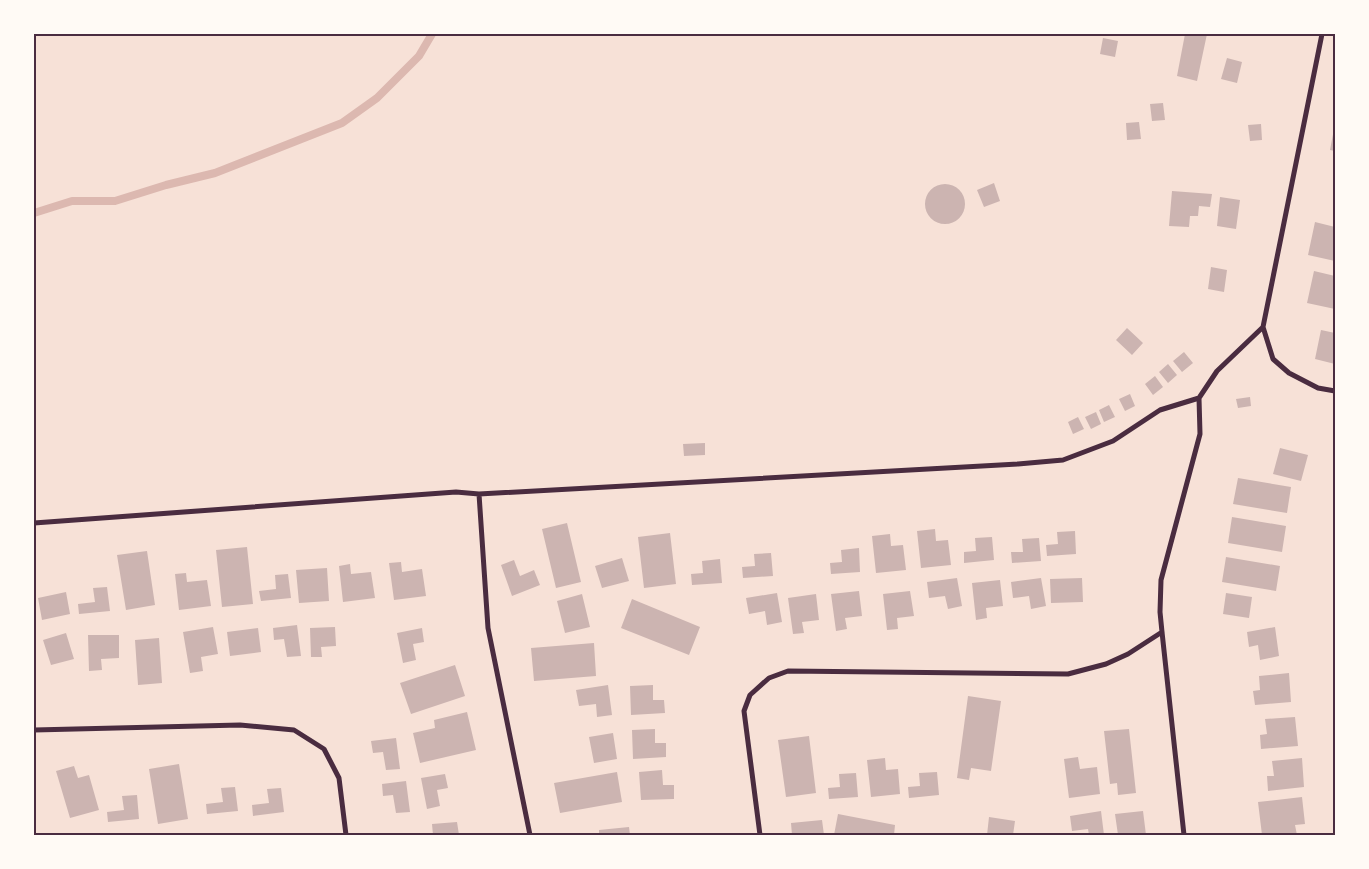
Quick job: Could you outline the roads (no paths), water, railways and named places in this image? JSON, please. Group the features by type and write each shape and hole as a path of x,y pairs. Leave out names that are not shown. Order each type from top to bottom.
{"street":[{"path":"1322,34 1263,327 1273,359 1289,373 1318,388 1335,391"},
{"path":"1184,835 1160,612 1161,580 1200,434 1199,398 1217,371 1263,327"},
{"path":"34,523 456,492 479,494 1063,460 1113,441 1160,410 1199,398"},
{"path":"479,494 488,628 530,835"},
{"path":"760,835 744,711 750,695 769,678 788,671 1068,674 1106,664 1128,654 1162,632"},
{"path":"34,730 240,725 294,730 324,749 339,778 346,835"}],"waterway":[{"path":"34,213 72,201 115,201 166,185 215,173 342,123 377,98 419,56 432,34"}]}
